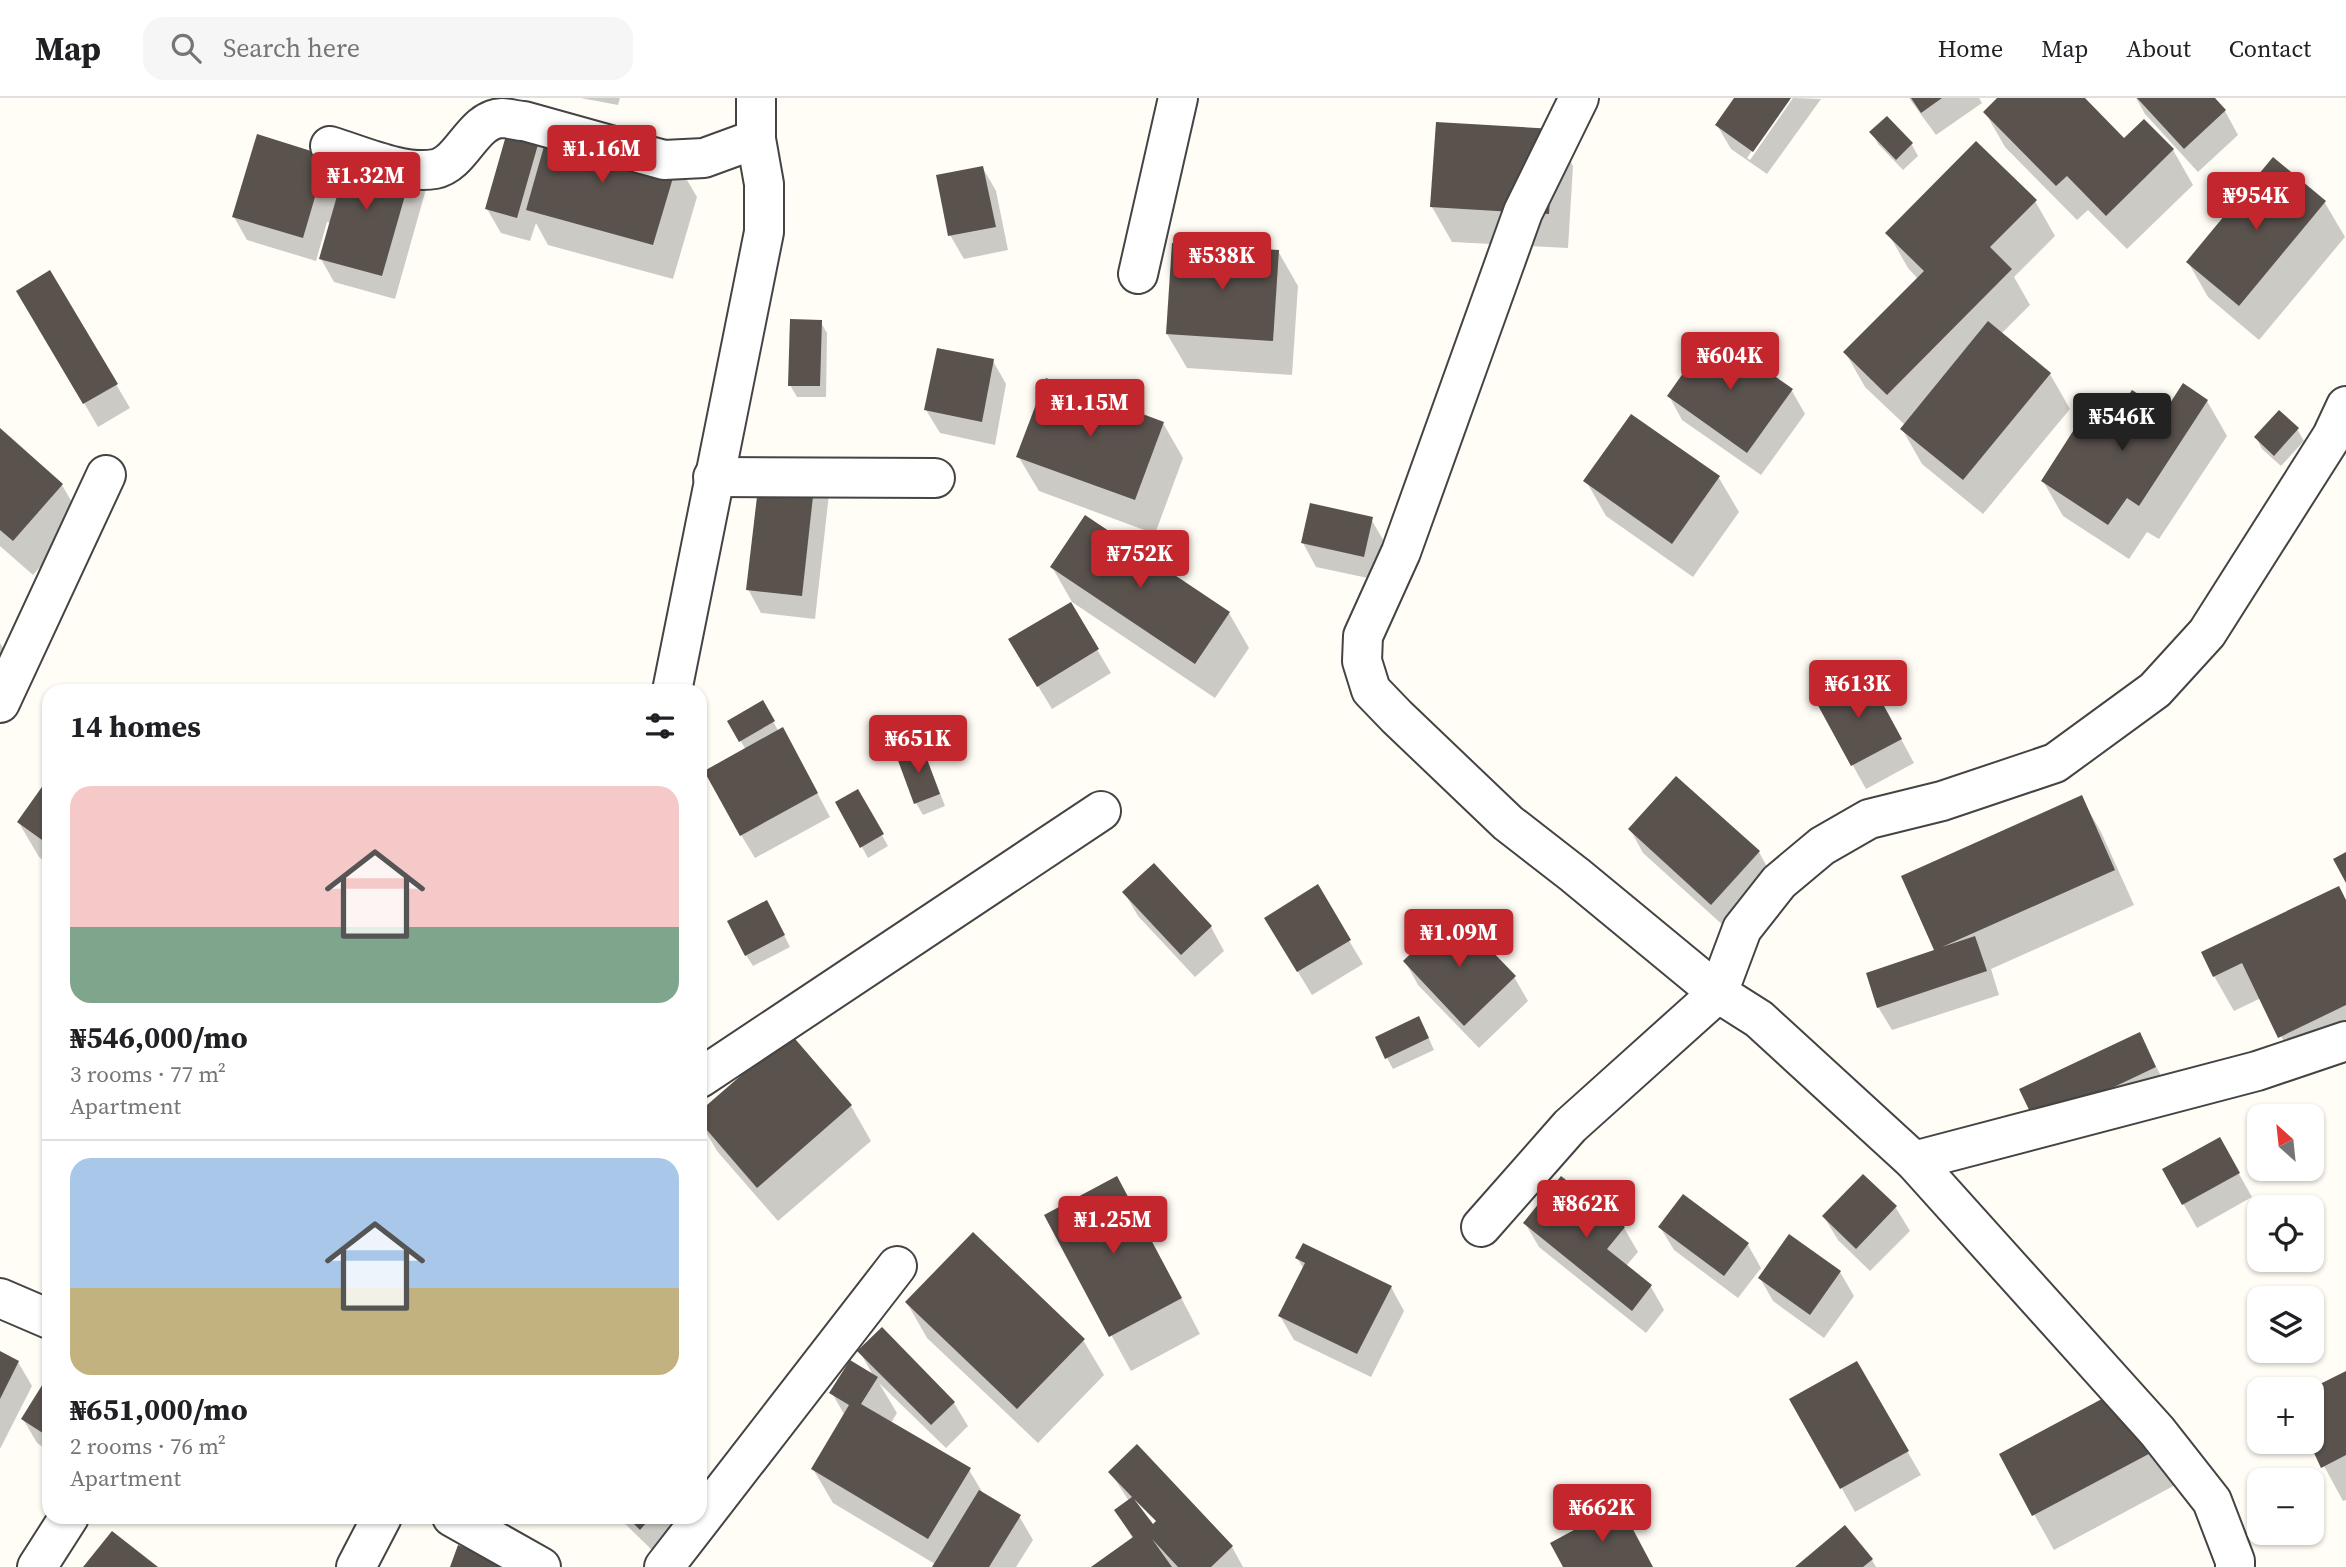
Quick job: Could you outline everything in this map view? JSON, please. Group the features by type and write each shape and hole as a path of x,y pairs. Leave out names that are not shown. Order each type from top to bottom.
{"street":[{"path":"673,684 764,232 764,184 756,139 757,98"},
{"path":"1138,274 1178,98"},
{"path":"1579,98 1523,212 1401,552 1363,636 1362,661 1371,690 1508,823 1718,993 1759,1019 1914,1161 2148,1421 2212,1501 2235,1567"},
{"path":"330,146 415,171 438,168 456,157 480,128 500,118 524,121 664,160 704,158 756,139"},
{"path":"1481,1227 1570,1126 1718,993 1742,929 1779,882 1822,846 1869,820 1942,801 2055,762 2155,690 2207,633 2332,436 2346,406"},
{"path":"0,703 106,475"},
{"path":"713,477 935,478"},
{"path":"707,1073 1101,811"},
{"path":"1914,1161 2258,1071 2346,1041"},
{"path":"707,1511 897,1266"},
{"path":"0,1298 42,1316"},
{"path":"37,1567 65,1524"},
{"path":"356,1567 378,1524"},
{"path":"464,1524 541,1567"},
{"path":"664,1567 697,1524"}],"building":[{"path":"1734,98 1791,98 1753,152 1715,125"},
{"path":"1911,98 1942,98 1921,113"},
{"path":"1997,98 2085,98 2124,138 2144,119 2174,149 2106,216 2067,176 2056,186 1983,112"},
{"path":"2137,98 2215,98 2226,110 2184,149"},
{"path":"1887,116 1913,143 1896,160 1869,132"},
{"path":"511,118 543,127 517,218 485,209"},
{"path":"1436,122 1554,129 1549,214 1430,207"},
{"path":"550,125 678,161 653,245 526,210"},
{"path":"257,134 327,156 303,238 232,217"},
{"path":"1976,141 2037,200 1990,247 2012,269 1887,395 1843,352 1924,271 1885,233"},
{"path":"351,147 414,164 382,276 319,259"},
{"path":"2273,157 2326,201 2239,306 2186,262"},
{"path":"983,166 996,227 948,236 936,175"},
{"path":"1172,243 1279,250 1273,341 1166,334"},
{"path":"50,270 118,384 83,404 16,291"},
{"path":"790,319 822,320 820,386 788,386"},
{"path":"1988,321 2051,373 1963,480 1900,429"},
{"path":"1712,332 1793,389 1747,453 1667,396"},
{"path":"937,348 994,359 982,422 924,410"},
{"path":"1046,378 1164,422 1135,500 1016,457"},
{"path":"2183,383 2208,400 2139,506 2127,498 2108,525 2041,481 2084,414 2106,429 2132,390 2165,411"},
{"path":"2279,410 2299,428 2274,456 2254,437"},
{"path":"1631,414 1720,476 1672,544 1583,481"},
{"path":"0,428 63,484 13,541 0,530"},
{"path":"761,463 816,469 802,596 746,590"},
{"path":"1310,503 1373,517 1364,557 1301,543"},
{"path":"1085,515 1230,612 1195,664 1050,567"},
{"path":"1071,602 1099,649 1037,687 1008,639"},
{"path":"1866,673 1902,739 1851,766 1815,700"},
{"path":"763,700 775,721 739,742 727,721"},
{"path":"783,727 818,793 740,836 707,776 707,769"},
{"path":"922,746 940,794 914,804 896,755"},
{"path":"1676,776 1760,851 1711,905 1628,829"},
{"path":"42,787 42,840 17,822"},
{"path":"858,789 884,834 860,848 835,802"},
{"path":"2082,795 2115,870 1942,947 1975,936 1987,971 1877,1008 1866,973 1934,950 1901,876"},
{"path":"2346,852 2346,883 2333,859"},
{"path":"1154,863 1212,926 1181,955 1122,892"},
{"path":"1318,884 1351,940 1297,972 1264,918"},
{"path":"2339,886 2346,900 2346,1005 2278,1038 2242,963 2213,977 2201,952"},
{"path":"767,900 785,935 745,956 727,921"},
{"path":"1454,912 1516,976 1464,1026 1403,961"},
{"path":"1419,1016 1429,1038 1385,1059 1375,1037"},
{"path":"2140,1032 2156,1067 2036,1124 2019,1089"},
{"path":"790,1033 852,1105 757,1188 707,1130 707,1105"},
{"path":"2220,1137 2240,1173 2182,1205 2162,1169"},
{"path":"1863,1174 1897,1206 1856,1249 1822,1216"},
{"path":"1117,1176 1182,1298 1109,1337 1044,1215"},
{"path":"1561,1176 1625,1227 1607,1249 1652,1285 1632,1311 1523,1223"},
{"path":"1683,1194 1749,1243 1724,1276 1658,1227"},
{"path":"973,1232 1085,1339 1017,1409 905,1302"},
{"path":"1789,1234 1841,1271 1810,1315 1758,1278"},
{"path":"1303,1243 1392,1286 1357,1354 1278,1316 1305,1263 1295,1258"},
{"path":"882,1327 955,1402 931,1425 857,1351"},
{"path":"0,1351 19,1361 0,1399"},
{"path":"850,1360 878,1377 861,1404 971,1468 928,1539 811,1469 849,1405 829,1393"},
{"path":"1857,1361 1909,1451 1840,1489 1789,1399"},
{"path":"2346,1371 2346,1455 2321,1468 2315,1454 2324,1454 2324,1382"},
{"path":"42,1385 42,1432 21,1419"},
{"path":"2128,1385 2160,1448 2032,1516 1999,1454"},
{"path":"1137,1444 1233,1546 1211,1567 1178,1567 1152,1539 1172,1567 1091,1567 1133,1537 1114,1510 1132,1497 1108,1472","holes":["1134,1499 1156,1521 1153,1524"]},
{"path":"979,1490 1021,1515 989,1567 932,1567"},
{"path":"1620,1505 1653,1567 1563,1567 1550,1543"},
{"path":"634,1524 645,1524 640,1530"},
{"path":"1845,1525 1873,1559 1863,1567 1795,1567"},
{"path":"112,1531 158,1567 83,1567"},
{"path":"458,1545 518,1567 450,1567"}]}
